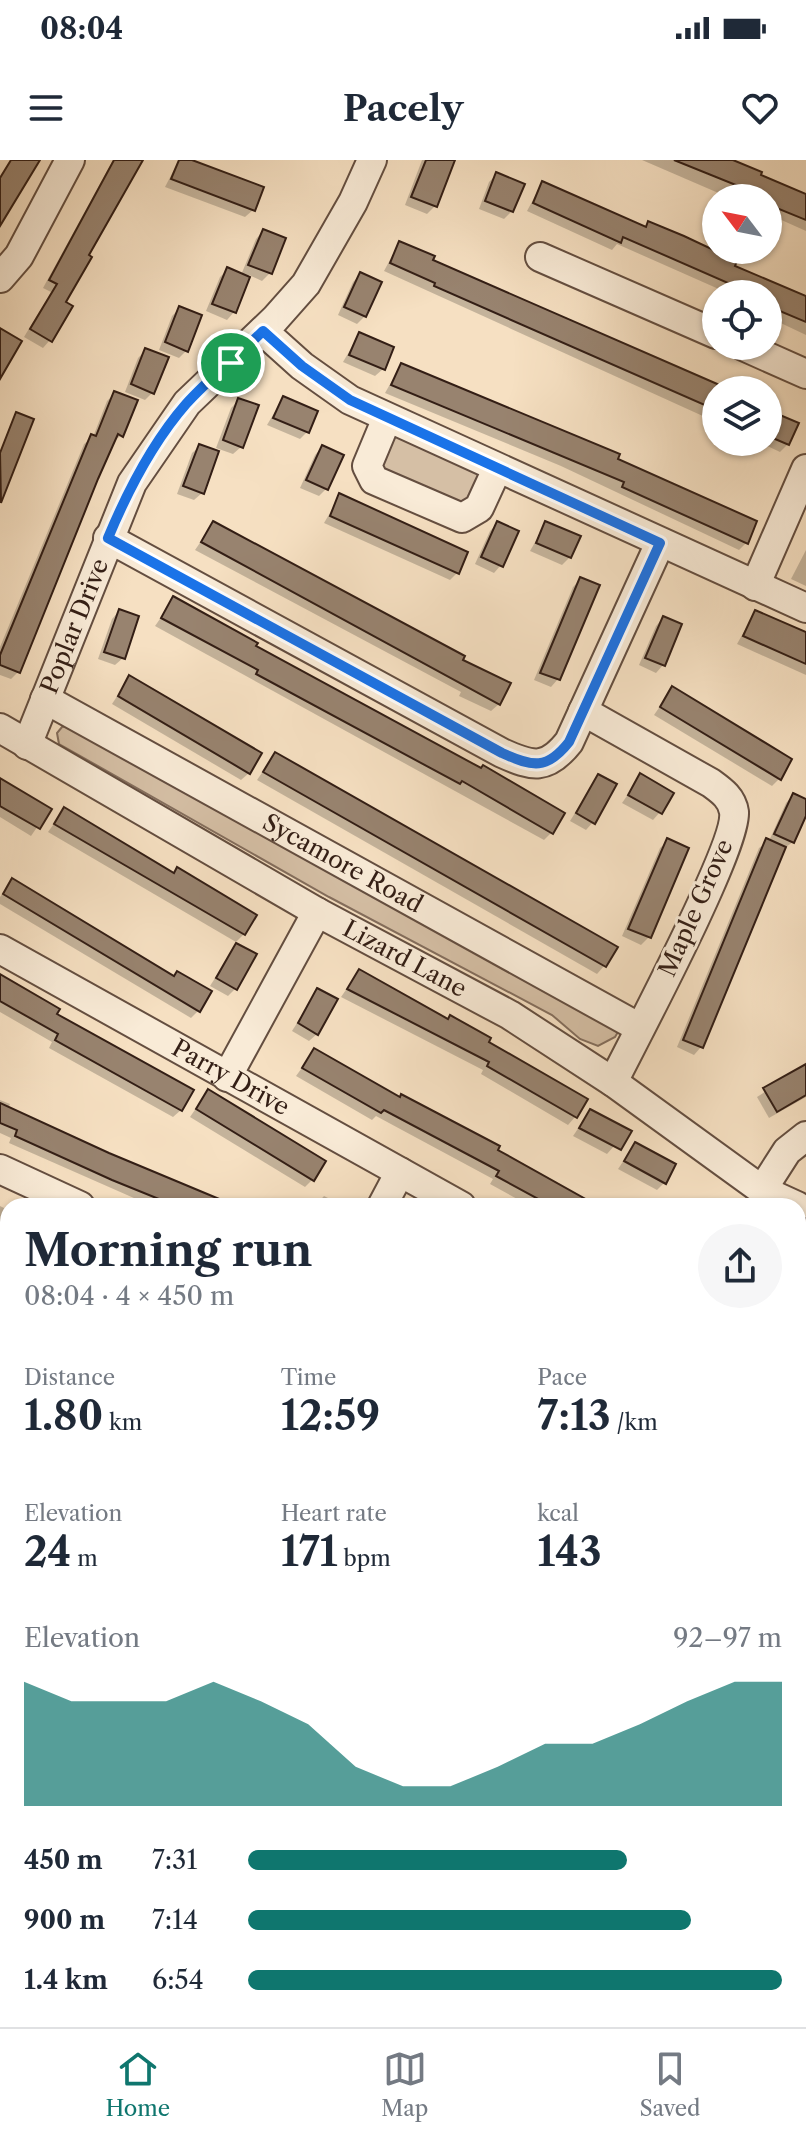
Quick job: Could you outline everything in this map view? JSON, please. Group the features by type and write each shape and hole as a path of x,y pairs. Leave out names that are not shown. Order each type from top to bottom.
{"street":[{"path":"0,278 19,256 70,160"},
{"name":"Poplar Drive","path":"27,745 132,483 187,403 263,331 306,284 353,202 372,160"},
{"path":"540,257 702,328"},
{"path":"263,331 302,366 350,400 806,608"},
{"path":"774,360 806,374"},
{"path":"387,418 367,466 374,480 462,518 479,508 497,469"},
{"path":"755,586 799,502 806,469"},
{"path":"108,538 523,762 541,764 557,757 569,742 660,543"},
{"name":"Sycamore Road","path":"45,699 640,1028"},
{"name":"Maple Grove","path":"583,711 711,783 729,799 734,810 723,853 613,1082"},
{"name":"Lizard Lane","path":"0,728 317,912 510,1015 613,1082 762,1190 780,1198"},
{"path":"227,1077 317,912"},
{"name":"Parry Drive","path":"0,949 447,1198"},
{"path":"762,1190 787,1151 806,1136"},
{"path":"0,1169 63,1198"},
{"path":"386,1198 400,1172"}],"shaded area":[{"path":"394,431 484,472 468,500 456,503 383,468 380,460"},
{"path":"71,725 621,1027 615,1037 598,1046 580,1039 552,1015 329,897 59,744 57,733 62,727"}],"building":[{"path":"11,160 40,160 0,226 0,178"},
{"path":"114,160 143,160 89,255 92,257 66,302 73,306 52,342 30,329 57,284 49,280"},
{"path":"179,160 192,160 264,187 255,211 171,179"},
{"path":"426,160 455,160 437,207 411,197"},
{"path":"674,160 733,160 762,172 761,175 806,194 806,220 782,210 782,184 733,184"},
{"path":"496,172 525,184 513,212 485,201"},
{"path":"542,181 646,227 648,221 702,244 702,264 736,264 768,280 721,280 623,237 621,243 533,203"},
{"path":"263,229 286,238 272,274 248,265"},
{"path":"399,241 435,256 433,260 702,377 702,404 434,286 435,283 390,263"},
{"path":"227,267 250,277 236,313 212,304"},
{"path":"360,272 382,282 366,317 344,307"},
{"path":"782,286 806,296 806,322 782,312"},
{"path":"179,306 202,315 188,352 165,342"},
{"path":"0,328 22,341 0,379"},
{"path":"359,332 394,347 385,370 349,355"},
{"path":"145,348 169,357 154,394 131,384"},
{"path":"401,363 620,454 618,459 757,521 748,544 622,487 624,482 391,385"},
{"path":"114,391 138,400 123,437 118,434 98,479 20,673 0,665 0,655 91,434 96,436"},
{"path":"283,396 318,411 309,433 273,418"},
{"path":"238,398 259,405 243,448 223,440"},
{"path":"16,412 34,419 1,503 0,453"},
{"path":"782,416 799,423 789,445 782,442"},
{"path":"199,444 219,451 204,494 183,486"},
{"path":"322,445 344,455 328,490 306,480"},
{"path":"339,493 468,552 459,574 330,516"},
{"path":"213,521 465,656 463,660 511,683 500,705 201,542"},
{"path":"497,521 519,531 503,567 481,557"},
{"path":"545,521 581,536 571,558 536,543"},
{"path":"580,577 600,585 560,680 540,673"},
{"path":"173,596 258,643 256,646 481,768 483,765 565,813 553,834 462,781 460,784 256,674 258,670 161,618"},
{"path":"119,609 139,616 125,659 104,652"},
{"path":"755,610 806,632 806,664 743,636"},
{"path":"663,616 682,624 665,666 645,658"},
{"path":"129,675 262,753 250,774 118,696"},
{"path":"672,686 792,759 781,780 660,707"},
{"path":"275,752 618,947 606,967 263,772"},
{"path":"640,773 674,793 662,814 628,795"},
{"path":"598,774 617,784 595,824 576,813"},
{"path":"0,778 52,809 40,829 0,806"},
{"path":"793,793 806,799 806,816 794,843 774,834"},
{"path":"64,807 174,873 177,867 257,915 245,935 54,824"},
{"path":"667,838 689,848 651,938 628,929"},
{"path":"766,838 786,847 703,1048 683,1040"},
{"path":"12,878 174,976 177,971 212,991 200,1012 3,894"},
{"path":"236,943 257,954 237,990 216,978"},
{"path":"359,969 448,1019 450,1015 491,1038 489,1042 588,1099 577,1118 487,1066 489,1062 347,989"},
{"path":"0,974 60,1009 57,1014 194,1090 182,1111 55,1040 58,1034 0,1001"},
{"path":"317,988 338,999 318,1035 298,1023"},
{"path":"314,1048 400,1097 401,1094 500,1146 498,1150 584,1198 536,1198 496,1176 499,1171 384,1110 381,1113 302,1068"},
{"path":"806,1064 806,1095 777,1112 763,1088"},
{"path":"208,1089 326,1161 314,1181 196,1109"},
{"path":"0,1103 217,1198 156,1198 15,1136 17,1130 0,1123"},
{"path":"590,1109 632,1131 621,1150 579,1128"},
{"path":"635,1142 676,1164 666,1184 624,1161"}],"route":[{"path":"263,331 302,366 350,400 660,543 569,742 557,757 541,764 523,762 502,753 108,538 132,483 159,440 187,403 231,363 263,331"}]}
